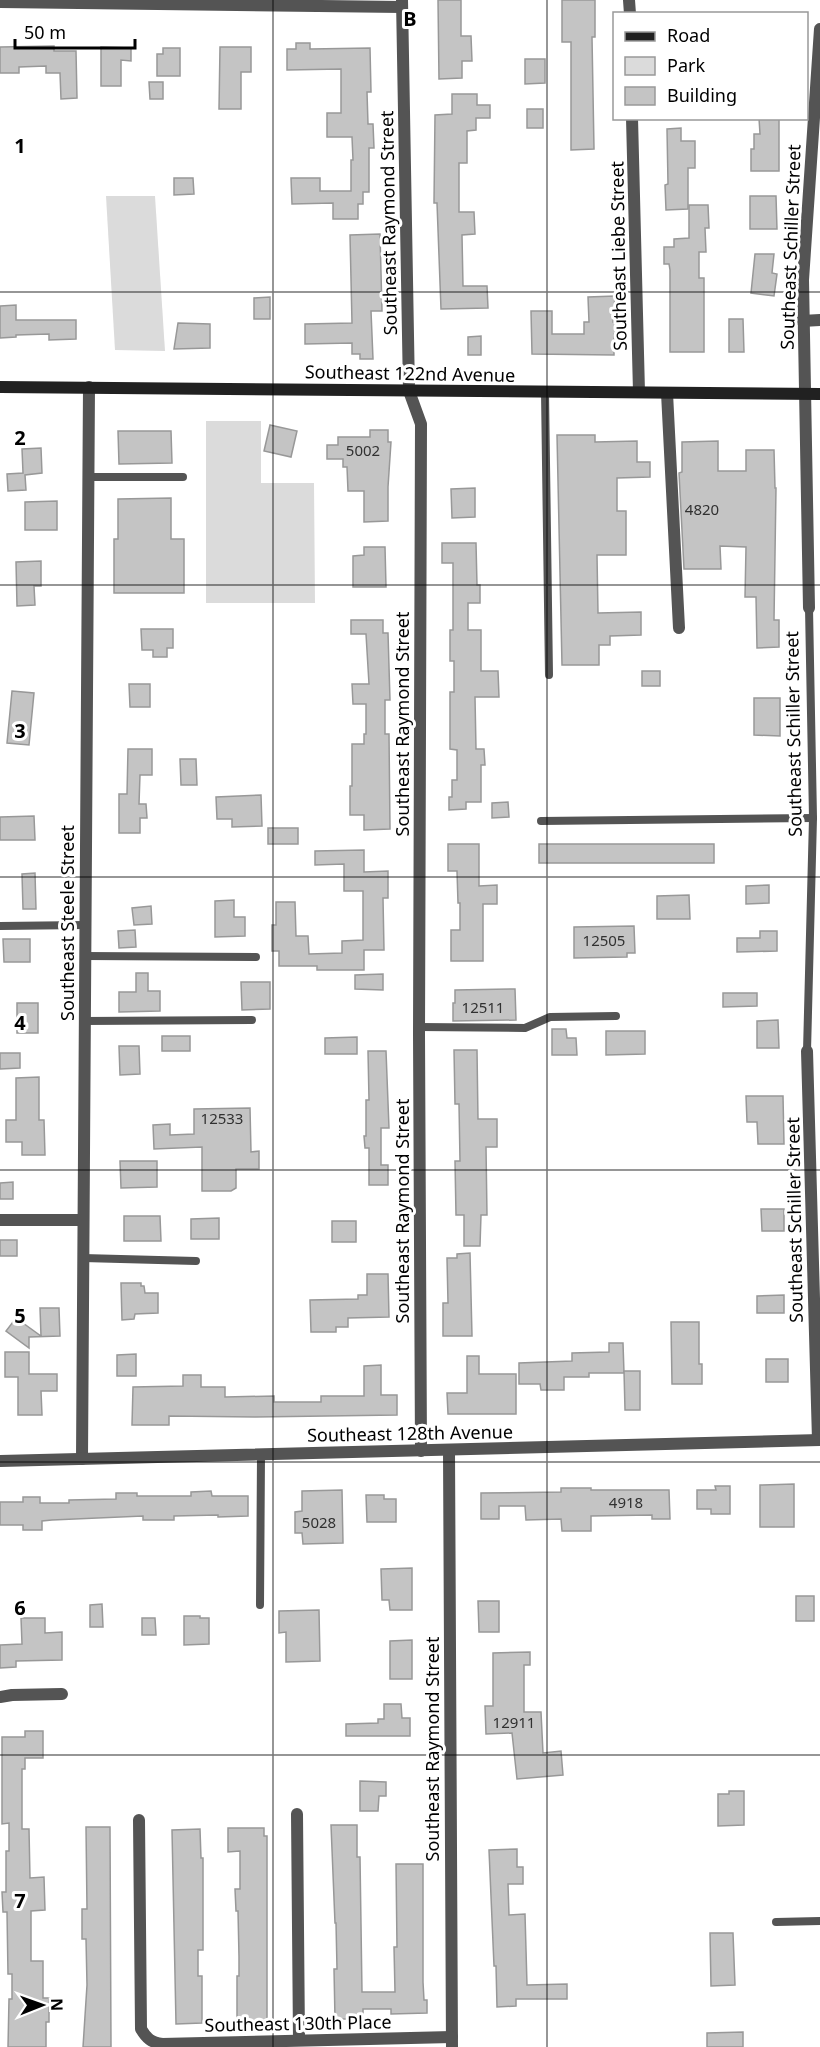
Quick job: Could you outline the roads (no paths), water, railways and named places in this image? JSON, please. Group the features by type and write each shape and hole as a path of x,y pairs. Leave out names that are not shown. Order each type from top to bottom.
{"main road":[{"name":"Southeast 122nd Avenue","path":"0,387 820,394"}],"street":[{"path":"0,2 402,4"},
{"name":"Southeast Raymond Street","path":"402,4 409,391 421,424 419,1027 421,1451"},
{"name":"Southeast Schiller Street","path":"809,608 802,321 820,28"},
{"name":"Southeast Liebe Street","path":"632,120 639,392"},
{"path":"802,321 820,320"},
{"name":"Southeast Steele Street","path":"82,1459 89,387"},
{"path":"667,393 679,628"},
{"name":"Southeast Schiller Street","path":"807,1051 819,1440"},
{"path":"0,1220 83,1220"},
{"name":"Southeast 128th Avenue","path":"0,1461 819,1440"},
{"name":"Southeast Raymond Street","path":"449,1450 452,2042"},
{"path":"0,1697 62,1694"},
{"path":"297,1814 299,2040"},
{"name":"Southeast 130th Place","path":"139,1820 141,2029 152,2043 299,2040 452,2042"}],"lane":[{"path":"545,392 549,675"},
{"path":"88,477 183,477"},
{"name":"Southeast Schiller Street","path":"807,1051 813,818 809,608"},
{"path":"542,821 813,818"},
{"path":"0,926 85,925"},
{"path":"84,956 255,957"},
{"path":"419,1027 525,1028 550,1017 616,1016"},
{"path":"84,1020 252,1020"},
{"path":"82,1258 196,1261"},
{"path":"260,1605 261,1455"},
{"path":"776,1922 820,1921"}]}
